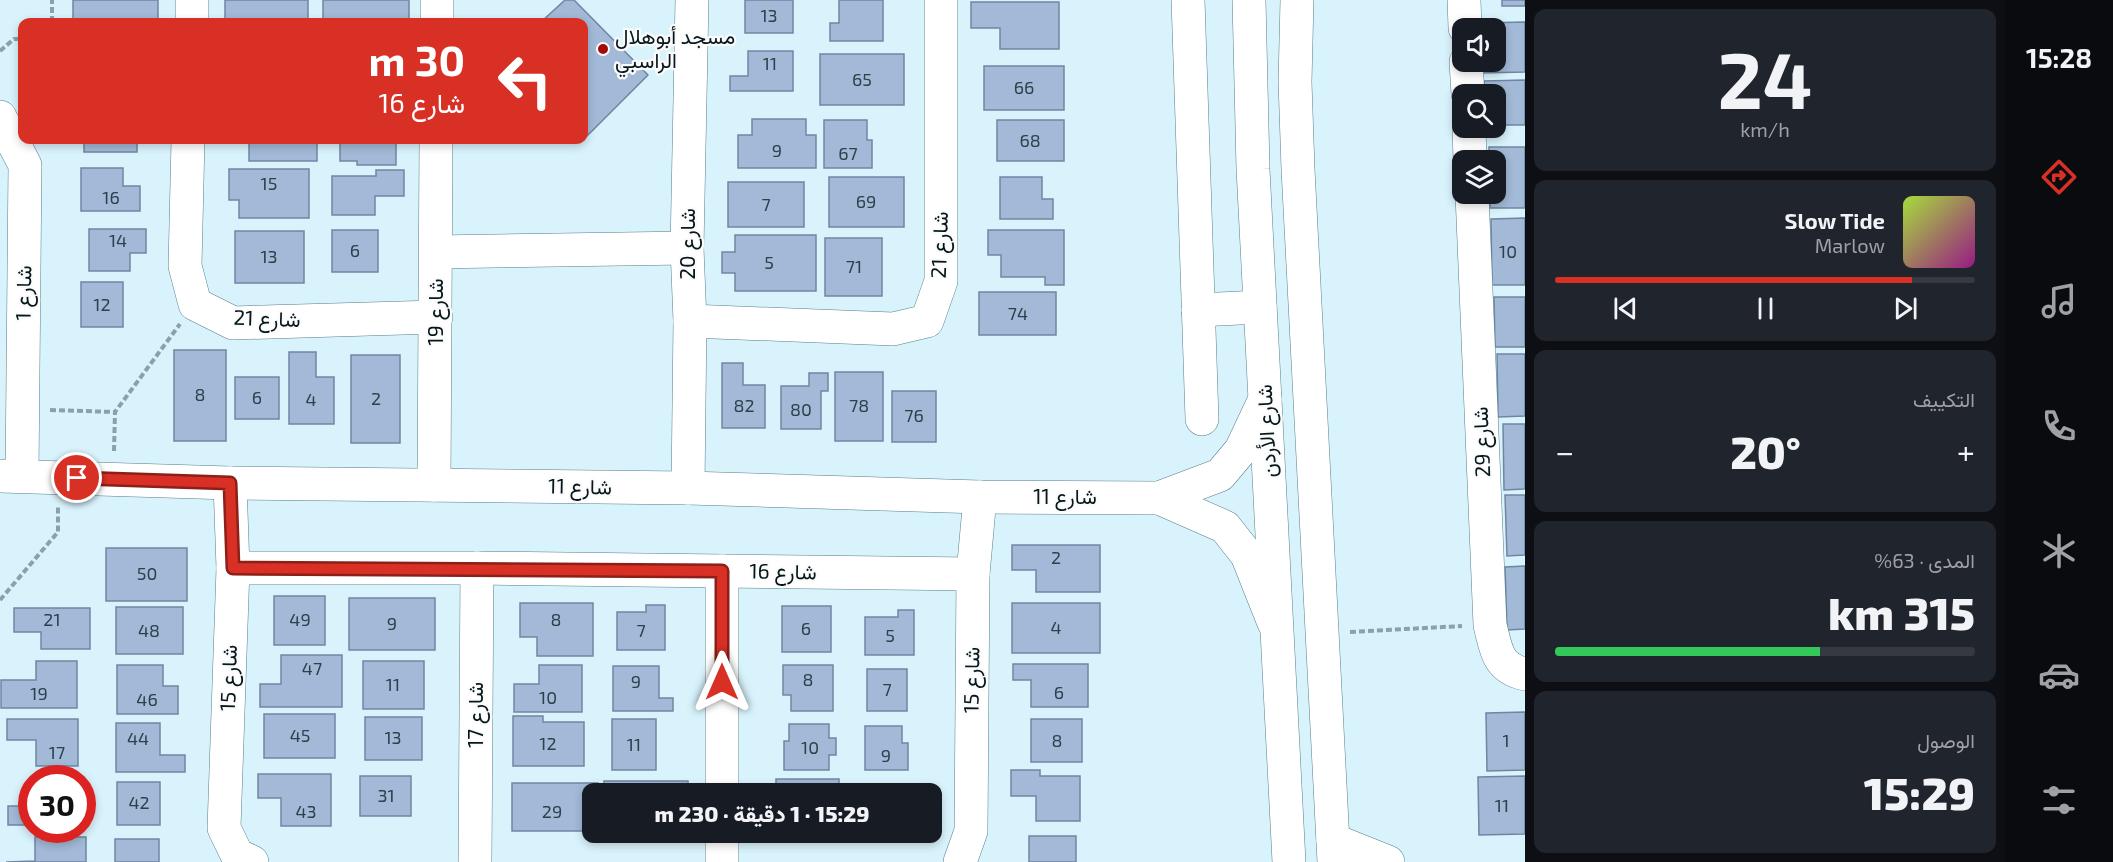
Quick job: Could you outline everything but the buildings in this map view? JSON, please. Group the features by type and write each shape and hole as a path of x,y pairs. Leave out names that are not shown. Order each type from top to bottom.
{"street":[{"path":"192,0 192,18"},
{"path":"436,18 437,0"},
{"name":"شارع 20","path":"688,488 690,321 687,248 692,0"},
{"name":"شارع 21","path":"690,321 893,329 927,321 941,281 941,0"},
{"path":"1188,0 1202,419"},
{"name":"شارع الأردن","path":"1249,0 1253,169 1289,862"},
{"path":"1297,0 1295,82 1298,169 1334,851 1388,862"},
{"path":"1464,0 1465,18"},
{"path":"1250,82 1257,92 1267,98 1279,97 1289,92 1295,82"},
{"name":"شارع 1","path":"0,117 26,165 23,409 11,476"},
{"path":"188,144 185,266 195,304"},
{"name":"شارع 19","path":"434,485 436,144"},
{"path":"1253,169 1259,162 1276,156 1285,158 1298,169"},
{"name":"شارع 29","path":"1472,204 1490,625 1497,656 1513,671 1525,674"},
{"path":"436,252 687,248"},
{"name":"شارع 21","path":"195,304 233,323 436,317"},
{"path":"1198,310 1260,308"},
{"name":"شارع 11","path":"11,476 230,483 688,488 980,497 1159,498 1220,475 1241,450 1265,399"},
{"name":"شارع 15","path":"230,483 233,568 224,828 237,855 252,862"},
{"name":"شارع 15","path":"960,862 970,831 973,574 980,497"},
{"name":"شارع 11","path":"1159,498 1225,527 1247,555 1277,631"},
{"name":"شارع 16","path":"233,568 477,568 973,574"},
{"name":"شارع 17","path":"475,862 477,568"},
{"path":"722,571 722,783"},
{"path":"722,843 722,862"}],"path":[{"path":"52,0 52,18"},
{"path":"0,51 14,39 18,39"},
{"path":"114,479 115,412 195,304"},
{"path":"23,409 115,412"},
{"path":"0,600 58,532 59,477"},
{"path":"1324,633 1490,625"}],"place":[{"name":"مسجد أبوهلال الراسبي","path":"603,49"}],"route":[{"path":"77,478 230,483 233,568 722,571 722,682"}]}
